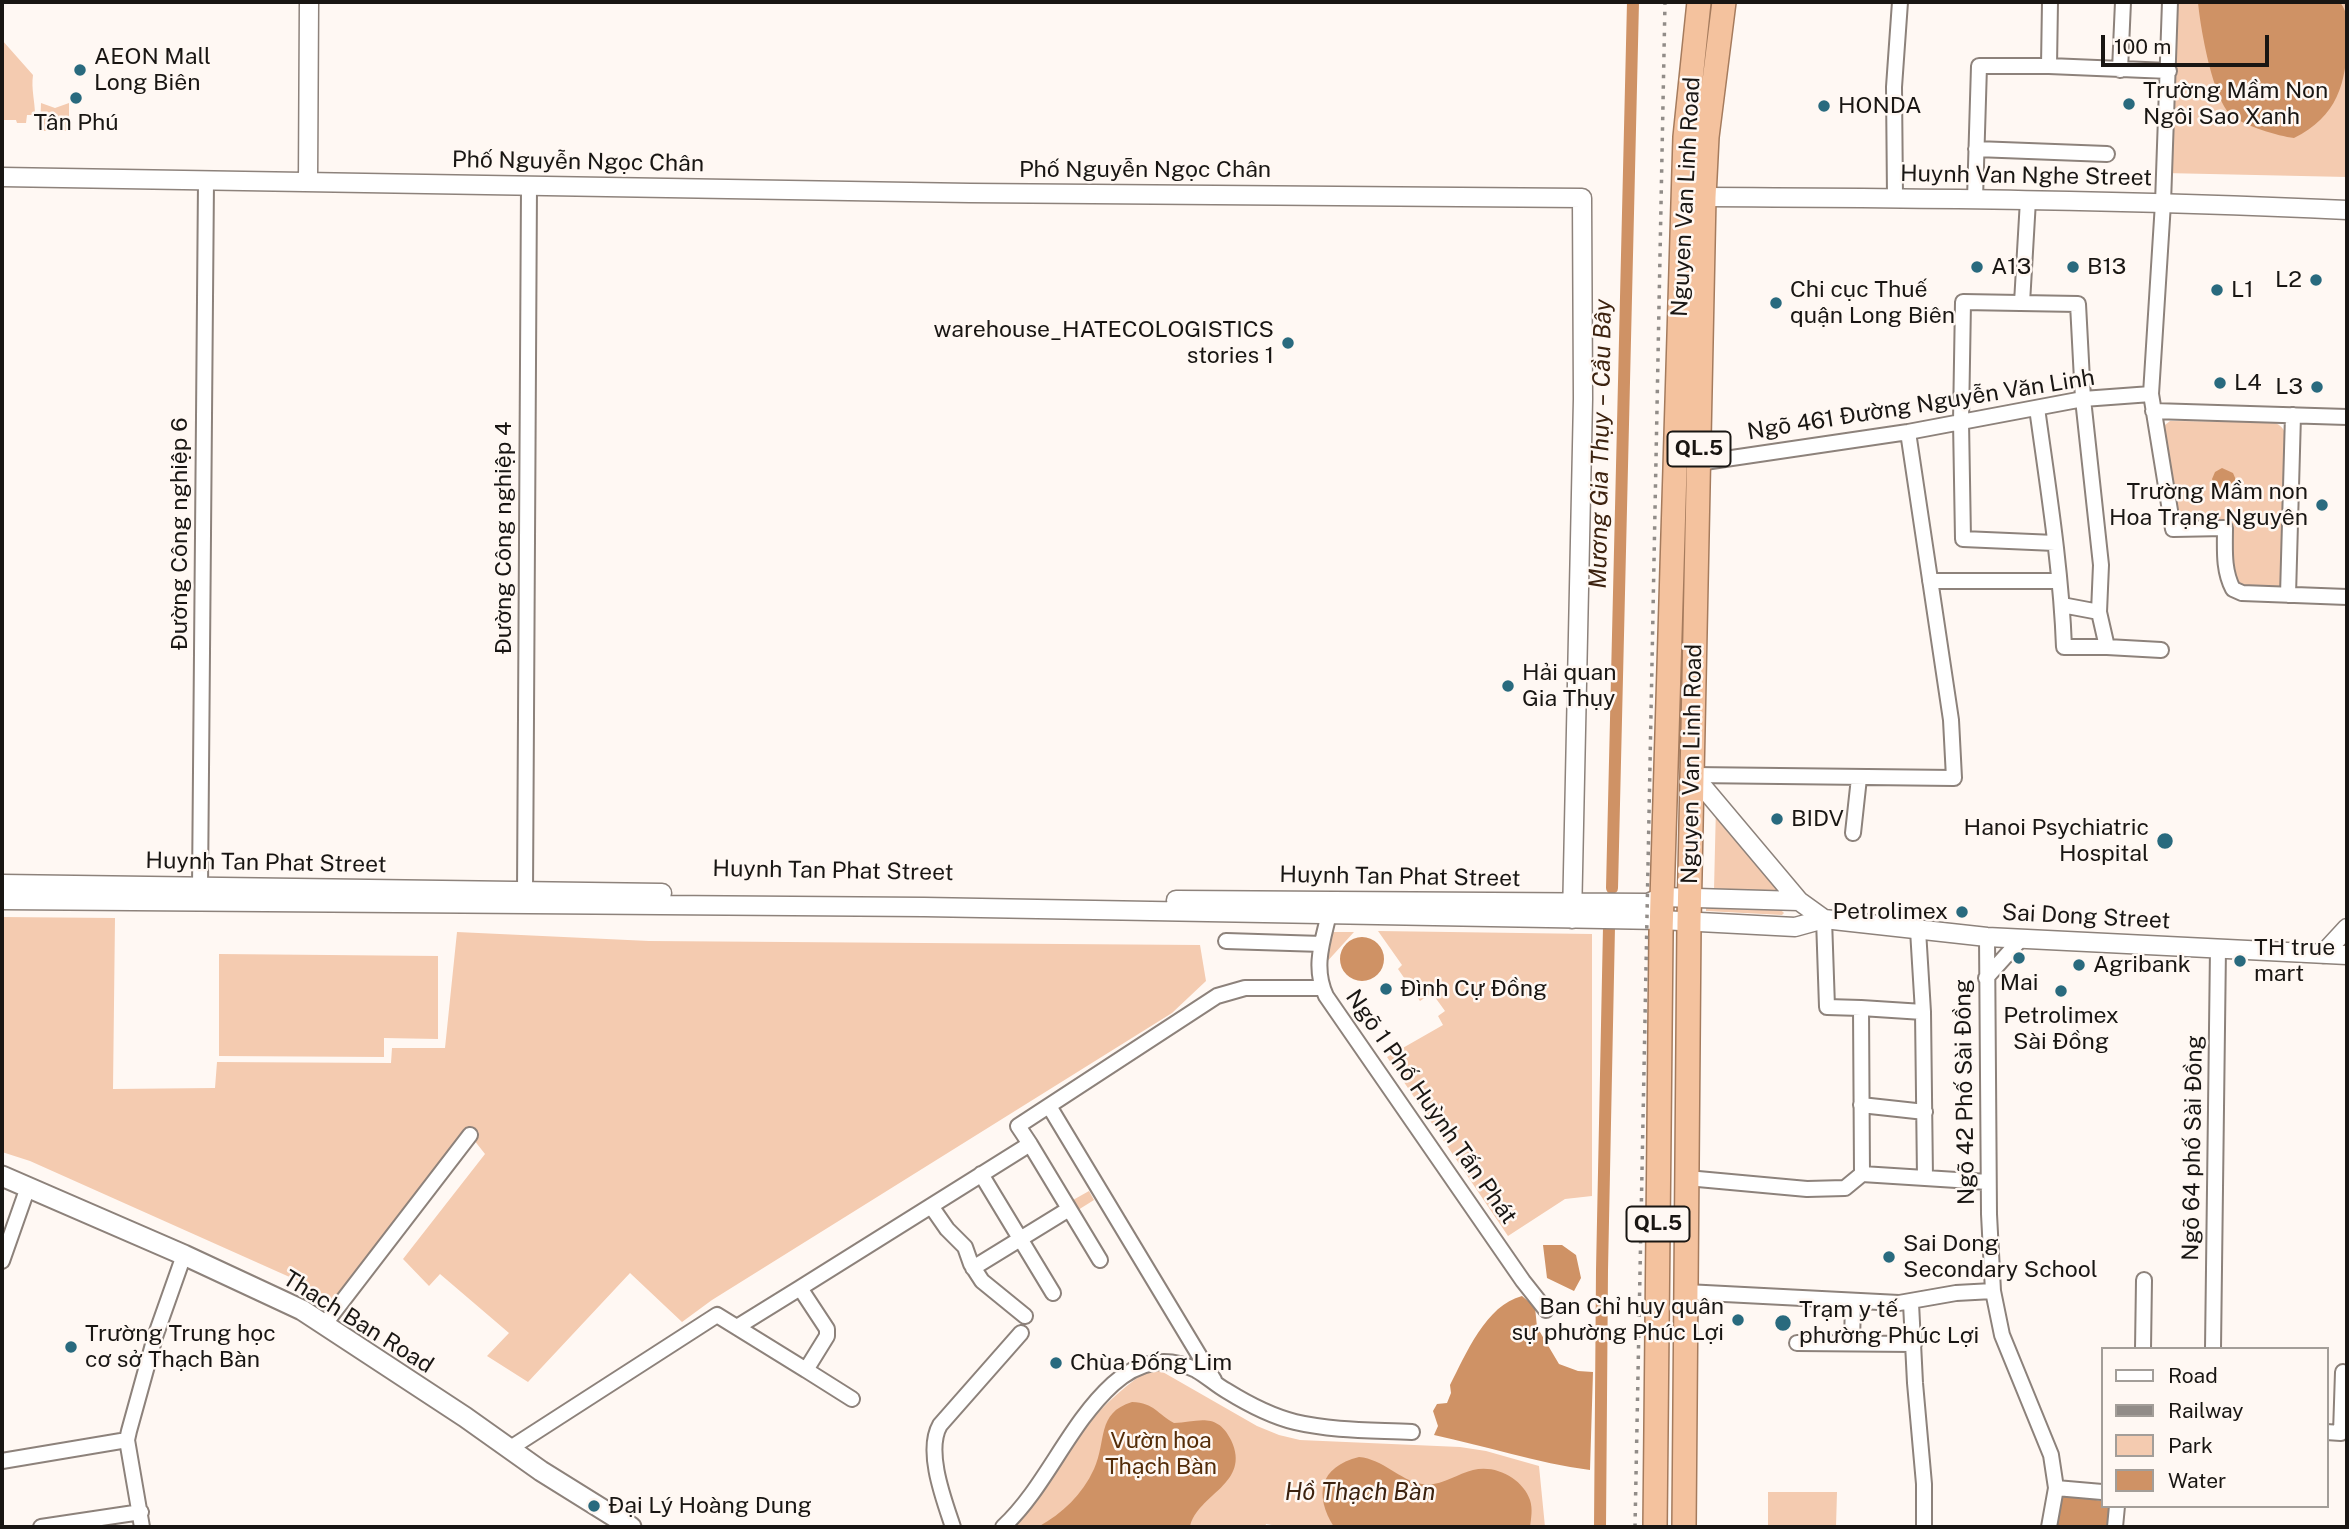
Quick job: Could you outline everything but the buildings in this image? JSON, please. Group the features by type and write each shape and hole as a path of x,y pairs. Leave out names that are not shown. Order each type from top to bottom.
{"highway":[{"path":"1682,2 1681,100 1685,137"},
{"name":"Nguyen Van Linh Road","path":"1655,1527 1662,909 1685,137 1699,2"},
{"name":"Nguyen Van Linh Road","path":"1685,1527 1689,898 1704,197 1707,137 1724,2"},
{"path":"1669,693 1693,695"}],"main road":[{"name":"Thach Ban Road","path":"2,1176 302,1310 631,1527"}],"street":[{"path":"308,182 309,2"},
{"path":"1895,197 1894,87 1900,2"},
{"path":"2049,66 2050,2"},
{"path":"2120,70 2123,2"},
{"path":"2170,2 2163,203 2151,394 2173,529 2225,528 2225,566 2228,579 2233,589 2242,593 2347,597"},
{"path":"1975,199 1979,66 2169,71"},
{"path":"1976,149 2107,154"},
{"name":"Phố Nguyễn Ngọc Chân","path":"2,177 970,193 1582,198 1583,399 1572,911"},
{"name":"Đường Công nghiệp 6","path":"200,894 206,181"},
{"name":"Đường Công nghiệp 4","path":"525,898 529,186"},
{"name":"Huynh Van Nghe Street","path":"1704,197 1895,197 2347,210"},
{"path":"2021,303 2028,200"},
{"path":"2055,543 1964,539 1961,422 1963,302 2078,304 2083,400 2101,565 2099,612 2107,647"},
{"name":"Ngõ 461 Đường Nguyễn Văn Linh","path":"1698,463 1908,432 2083,400 2151,394"},
{"path":"2037,408 2062,605 2063,648 2161,650"},
{"path":"2153,411 2347,416"},
{"path":"2288,595 2292,415"},
{"path":"1693,775 1954,778 1951,720 1908,432"},
{"path":"1930,581 2059,581"},
{"path":"2062,605 2099,612"},
{"name":"Sai Dong Street","path":"1693,775 1799,901 1824,919"},
{"path":"1853,833 1859,778"},
{"name":"Huynh Tan Phat Street","path":"2,884 200,894"},
{"name":"Huynh Tan Phat Street","path":"2,900 200,894 1572,911"},
{"path":"1662,909 1689,898 1799,901"},
{"name":"Huynh Tan Phat Street","path":"1135,905 1329,914 1572,911 1647,903 1662,909"},
{"name":"Sai Dong Street","path":"1662,909 1689,922 1794,927 1824,919 1987,937 2347,955"},
{"name":"Ngõ 1 Phố Huỳnh Tấn Phát","path":"1329,914 1318,961 1322,988 1523,1281 1546,1310"},
{"path":"1824,919 1827,1007 1923,1012"},
{"path":"2323,954 2347,928"},
{"path":"1918,930 1923,1012 1925,1178"},
{"name":"Ngõ 42 Phố Sài Đồng","path":"1987,937 1988,1182 1993,1291 2002,1335 2051,1455 2056,1488 2049,1527"},
{"name":"Ngõ 42 Phố Sài Đồng","path":"1986,978 2021,939"},
{"path":"1226,941 1322,944"},
{"name":"Ngõ 64 phố Sài Đồng","path":"2213,1347 2218,948"},
{"path":"1100,1260 1018,1126 1217,996 1245,988 1322,988"},
{"path":"1861,1007 1862,1174"},
{"path":"1861,1105 1925,1112"},
{"path":"1049,1106 1216,1385"},
{"path":"324,1325 470,1135"},
{"path":"737,1328 1030,1144"},
{"path":"981,1174 1053,1293"},
{"path":"1687,1178 1808,1189 1845,1188 1862,1174 1988,1182"},
{"path":"2,1261 29,1187"},
{"path":"931,1206 947,1229 965,1247 972,1268 989,1287 1025,1316"},
{"path":"972,1268 1069,1209"},
{"path":"41,1527 142,1520 127,1440 156,1338 184,1255"},
{"path":"2143,1347 2144,1280"},
{"path":"800,1288 827,1329 827,1336 806,1370"},
{"path":"1686,1292 1911,1303 1956,1293 1993,1291"},
{"path":"1852,1343 1853,1301"},
{"path":"1911,1303 1924,1484 1924,1527"},
{"path":"509,1449 717,1315 852,1399"},
{"path":"953,1527 937,1467 934,1443 936,1433 940,1425 1021,1333"},
{"path":"1797,1343 1914,1344"},
{"path":"1003,1527 1028,1499 1076,1426 1099,1399 1136,1366 1161,1361 1196,1370 1216,1385 1266,1412 1298,1423 1412,1432"},
{"path":"2328,1432 2341,1433 2345,1372"},
{"path":"2,1461 127,1440"},
{"path":"2056,1488 2100,1492"},
{"path":"2115,1527 2117,1508"}],"green space":[{"path":"2167,2 2347,2 2347,177 2164,173"},
{"path":"2,40 33,75 35,115 27,115 26,123 2,120"},
{"path":"41,103 55,108 69,103 69,131 40,131"},
{"path":"2170,421 2272,422 2283,429 2288,441 2280,588 2237,589 2232,582 2230,531 2180,528 2176,521 2163,436 2165,425"},
{"path":"1716,805 1785,892 1714,890"},
{"path":"1706,906 1780,909 1784,913 1706,911"},
{"path":"2,917 115,918 113,1089 215,1088 217,1062 391,1063 392,1048 445,1048 457,932 649,941 1200,945 1206,981 1172,1013 712,1300 682,1322 630,1273 528,1382 487,1356 509,1333 440,1274 429,1286 403,1259 485,1154 470,1135 338,1307 303,1283 30,1161 2,1152"},
{"path":"1378,931 1592,934 1592,1196 1565,1199 1508,1236 1387,1057 1443,1025 1438,1016 1445,1011 1432,993 1420,1001 1398,969 1402,965"},
{"path":"1331,932 1354,932 1324,965"},
{"path":"219,954 438,956 438,1039 384,1038 384,1057 219,1056"},
{"path":"1089,1191 1094,1200 1078,1210 1073,1200"},
{"name":"Vườn hoa Thạch Bàn","path":"1147,1371 1161,1371 1257,1426 1279,1435 1300,1440 1460,1447 1486,1451 1539,1466 1545,1527 1283,1527 1266,1524 1265,1527 1010,1527 1089,1423 1126,1386"},
{"path":"1768,1492 1837,1492 1836,1527 1768,1527"}],"water":[{"path":"2198,2 2340,2 2347,19 2345,70 2337,97 2330,109 2309,130 2294,138 2262,130 2232,116 2225,108 2213,80"},
{"path":"2222,468 2233,473 2236,480 2231,490 2224,493 2216,490 2212,479 2215,472"},
{"path":"1362,937 1377,944 1384,959 1377,974 1362,981 1347,974 1340,959 1347,944"},
{"path":"1543,1245 1562,1245 1576,1255 1581,1278 1574,1291 1547,1278"},
{"path":"1522,1296 1535,1307 1537,1327 1559,1364 1578,1371 1593,1372 1590,1470 1531,1459 1434,1435 1438,1426 1433,1411 1437,1404 1447,1403 1451,1393 1450,1385 1478,1332 1498,1309"},
{"name":"Hồ Thạch Bàn","path":"1132,1402 1151,1407 1174,1423 1206,1420 1219,1425 1231,1440 1236,1455 1229,1478 1202,1506 1190,1527 1038,1527 1056,1516 1078,1495 1094,1469 1108,1421 1113,1413"},
{"name":"Hồ Thạch Bàn","path":"1359,1457 1376,1462 1422,1484 1442,1482 1473,1470 1499,1471 1515,1480 1526,1492 1532,1514 1530,1527 1334,1527 1324,1504 1324,1484 1335,1468"},
{"path":"2065,1495 2100,1501 2100,1508 2111,1508 2109,1527 2057,1527"}],"waterway":[{"name":"Mương Gia Thụy – Cầu Bây","path":"1612,888 1633,2"},
{"path":"1600,1527 1609,927"}],"railway":[{"path":"1635,1527 1665,2"}],"place":[{"name":"AEON Mall Long Biên","path":"80,70"},
{"name":"Tân Phú","path":"76,98"},
{"name":"Trường Mầm Non Ngôi Sao Xanh","path":"2129,104"},
{"name":"HONDA","path":"1824,106"},
{"name":"A13","path":"1977,267"},
{"name":"B13","path":"2073,267"},
{"name":"L2","path":"2316,280"},
{"name":"L1","path":"2217,290"},
{"name":"Chi cục Thuế quận Long Biên","path":"1776,303"},
{"name":"warehouse_HATECOLOGISTICS stories 1","path":"1288,343"},
{"name":"L4","path":"2220,383"},
{"name":"L3","path":"2317,387"},
{"name":"Trường Mầm non Hoa Trạng Nguyên","path":"2322,505"},
{"name":"Hải quan Gia Thụy","path":"1508,686"},
{"name":"BIDV","path":"1777,819"},
{"name":"Hanoi Psychiatric Hospital","path":"2165,841"},
{"name":"Petrolimex","path":"1962,912"},
{"name":"Mai","path":"2019,958"},
{"name":"TH true mart","path":"2240,961"},
{"name":"Agribank","path":"2079,965"},
{"name":"Đình Cự Đồng","path":"1386,989"},
{"name":"Petrolimex Sài Đồng","path":"2061,991"},
{"name":"Sai Dong Secondary School","path":"1889,1257"},
{"name":"Ban Chỉ huy quân sự phường Phúc Lợi","path":"1738,1320"},
{"name":"Trạm y tế phường Phúc Lợi","path":"1783,1323"},
{"name":"Trường Trung học cơ sở Thạch Bàn","path":"71,1347"},
{"name":"Chùa Đống Lim","path":"1056,1363"},
{"name":"Đại Lý Hoàng Dung","path":"594,1506"}]}
